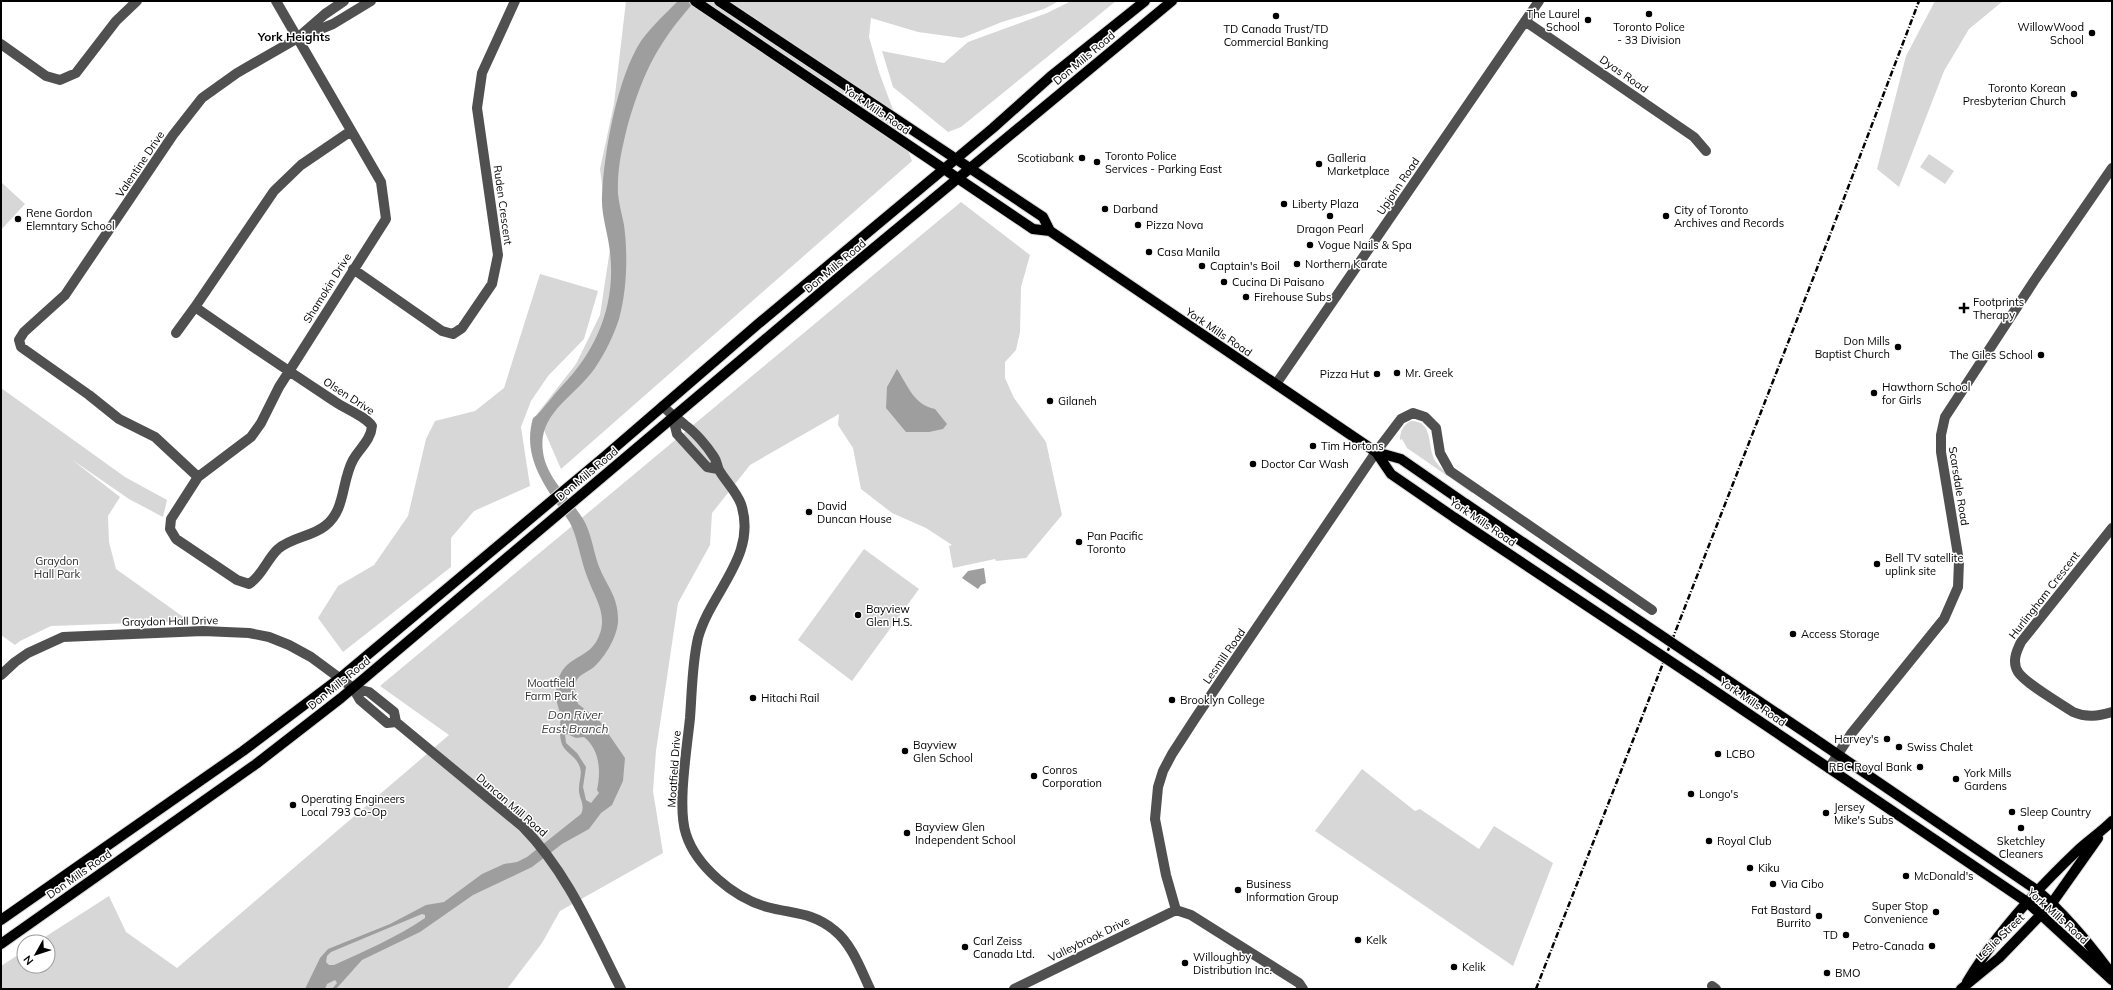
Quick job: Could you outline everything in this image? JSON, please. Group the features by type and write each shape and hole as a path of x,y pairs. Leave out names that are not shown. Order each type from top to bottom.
{"main road":[{"name":"York Mills Road","path":"695,1 1033,228 1050,231 1376,452 1401,459 1812,736 2038,891 2052,903 2090,946 2112,974"},
{"name":"York Mills Road","path":"719,1 1043,217 1050,231"},
{"name":"Don Mills Road","path":"1,944 256,764 353,688 957,178 1172,1"},
{"name":"Don Mills Road","path":"1,920 243,751 340,678 427,603 497,547 604,457 758,324 1141,4"},
{"path":"1141,4 1148,21"},
{"path":"1068,64 1078,79"},
{"name":"York Mills Road","path":"1376,452 1391,474 2027,902 2112,980"},
{"name":"Leslie Street","path":"1964,986 1999,958 2052,903 2112,821"},
{"name":"Leslie Street","path":"1964,986 1988,949 2027,902 2078,850 2104,830"}],"street":[{"path":"1,44 46,76 60,80 76,73 116,21 137,1"},
{"name":"Shamokin Drive","path":"170,529 171,520 198,477 251,437 289,371 386,219 381,182 276,1"},
{"name":"Valentine Drive","path":"298,38 324,14 344,1"},
{"name":"Valentine Drive","path":"198,477 155,437 119,419 89,395 21,347 19,340 24,332 65,295 169,142 202,98 236,73 298,38 333,24 371,1"},
{"name":"Ruden Crescent","path":"353,269 442,332 453,334 462,328 492,284 498,256 477,108 482,73 515,1"},
{"name":"Upjohn Road","path":"1276,384 1539,1"},
{"name":"Dyas Road","path":"1525,21 1694,137 1706,151"},
{"path":"176,333 274,191 301,165 351,131"},
{"name":"Scarsdale Road","path":"1829,768 1837,754 1941,623 1957,592 1960,575 1959,561 1941,447 1941,435 1944,418 2034,281 2112,168"},
{"name":"Olsen Drive","path":"170,529 176,539 237,580 249,584 256,580 277,550 288,542 323,528 337,514 348,471 354,459 369,437 372,426 363,417 349,412 195,307"},
{"name":"Moatfield Drive","path":"663,406 673,418 687,426 716,458 718,469 731,486 740,503 744,516 745,539 741,555 713,603 698,638 682,807 685,833 691,848 701,863 740,894 765,907 805,914 819,919 835,930 848,947 870,989"},
{"name":"York Mills Road","path":"1376,452 1401,419 1413,413 1425,416 1436,428 1440,453 1450,471 1652,610"},
{"name":"Lesmill Road","path":"1176,910 1166,875 1155,819 1158,787 1163,771 1180,742 1376,452"},
{"name":"Hurlingham Crescent","path":"2112,528 2021,642 2015,658 2018,672 2032,684 2074,712 2081,715 2093,716 2112,712"},
{"name":"Graydon Hall Drive","path":"1,675 15,662 28,653 63,637 203,631 248,633 269,637 289,645 311,657 340,678"},
{"name":"Duncan Mill Road","path":"340,678 353,688 360,700 387,723 396,722 523,827 549,856 566,880 621,989"},
{"path":"1176,910 1191,914 1299,983 1303,989"},
{"name":"Valleybrook Drive","path":"1014,989 1176,910"}],"green space":[{"path":"626,1 1059,1 1044,9 1002,22 962,38 918,32 871,18 869,37 879,72 912,161 561,469 537,414 576,364 600,315 610,249 600,169 614,104"},
{"path":"1071,1 1116,1 961,127 948,132 893,87 882,51 944,63 968,42 1047,13"},
{"path":"1935,1 2003,1 1969,29 1944,71 1899,187 1877,169 1906,56"},
{"path":"1929,154 1954,171 1945,184 1920,167"},
{"path":"1,182 25,204 1,230"},
{"name":"Moatfield Farm Park","path":"961,202 1030,255 1021,287 1020,332 1016,350 1005,362 1005,378 1014,398 1046,442 1062,515 1026,558 996,561 995,559 953,568 949,546 952,545 926,528 892,513 861,489 853,448 838,425 839,414 750,465 712,513 710,545 678,603 656,751 653,791 663,853 560,911 542,943 507,989 1,989 1,966 16,956 16,974 56,974 56,934 50,934 109,896 126,932 177,968 449,735 380,686"},
{"path":"540,274 598,291 584,339 548,376 531,401 521,427 530,486 474,511 451,538 451,567 343,652 318,618 338,586 374,565 408,516 426,439 435,421 475,411 504,388"},
{"name":"Graydon Hall Park","path":"1,388 125,477 167,500 163,517 129,499 71,459 120,497 108,516 109,542 116,569 189,621 51,626 20,641 15,645 1,635"},
{"path":"1411,421 1419,422 1424,425 1429,436 1433,456 1440,467 1473,492 1472,493 1407,448 1402,439 1400,440 1402,429"},
{"name":"Bayview Glen H.S.","path":"864,549 919,589 852,681 798,640"},
{"path":"1362,769 1415,811 1420,809 1479,849 1494,826 1553,863 1513,966 1315,831"}],"water":[{"name":"Don River East Branch","path":"678,1 695,1 671,30 646,72 628,124 620,158 618,194 624,225 626,260 624,296 619,319 599,362 587,378 552,416 546,426 543,438 543,452 545,461 559,487 578,511 586,524 598,564 614,598 618,613 617,628 610,646 594,667 578,678 576,681 575,692 578,704 599,720 625,758 623,781 612,805 601,813 589,829 562,844 532,867 473,895 420,932 362,960 336,989 332,989 337,983 335,980 327,984 325,989 305,989 320,958 328,949 390,924 426,905 444,902 482,874 504,864 517,862 527,857 581,814 583,807 579,792 581,774 580,768 575,759 562,745 560,735 560,714 556,696 558,682 562,672 567,665 588,651 594,645 599,636 602,621 600,607 586,573 572,527 540,476 535,465 530,443 530,431 533,418 574,373 585,358 601,326 607,308 610,290 610,252 602,196 603,178 613,116 625,75 641,41","holes":["567,734 576,738 584,737 589,742 596,754 599,768 597,790 599,793 591,803 586,800 583,787 586,767 577,753 566,743 565,735","422,914 425,915 425,918 381,943 334,965 329,965 326,962 327,956 331,952"]},
{"path":"897,369 912,394 928,407 935,409 947,424 943,429 929,432 906,432 886,408 887,387"},
{"path":"984,568 986,583 981,585 978,589 962,578 968,571"}],"railway":[{"path":"1536,989 1830,235 1919,1"}],"place":[{"name":"Toronto Police - 33 Division","path":"1649,14"},
{"name":"TD Canada Trust/TD Commercial Banking","path":"1276,16"},
{"name":"The Laurel School","path":"1588,20"},
{"name":"WillowWood School","path":"2092,33"},
{"name":"Toronto Korean Presbyterian Church","path":"2074,94"},
{"name":"Scotiabank","path":"1082,158"},
{"name":"Toronto Police Services - Parking East","path":"1097,162"},
{"name":"Galleria Marketplace","path":"1319,164"},
{"name":"Liberty Plaza","path":"1284,204"},
{"name":"Darband","path":"1105,209"},
{"name":"Dragon Pearl","path":"1330,216"},
{"name":"City of Toronto Archives and Records","path":"1666,216"},
{"name":"Rene Gordon Elemntary School","path":"18,219"},
{"name":"Pizza Nova","path":"1138,225"},
{"name":"Vogue Nails & Spa","path":"1310,245"},
{"name":"Casa Manila","path":"1149,252"},
{"name":"Northern Karate","path":"1297,264"},
{"name":"Captain's Boil","path":"1202,266"},
{"name":"Cucina Di Paisano","path":"1224,282"},
{"name":"Firehouse Subs","path":"1246,297"},
{"name":"Footprints Therapy","path":"1964,308"},
{"name":"Don Mills Baptist Church","path":"1898,347"},
{"name":"The Giles School","path":"2041,355"},
{"name":"Mr. Greek","path":"1397,373"},
{"name":"Pizza Hut","path":"1377,374"},
{"name":"Hawthorn School for Girls","path":"1874,393"},
{"name":"Gilaneh","path":"1050,401"},
{"name":"Tim Hortons","path":"1313,446"},
{"name":"Doctor Car Wash","path":"1253,464"},
{"name":"David Duncan House","path":"809,512"},
{"name":"Pan Pacific Toronto","path":"1079,542"},
{"name":"Bell TV satellite uplink site","path":"1877,564"},
{"name":"Bayview Glen H.S.","path":"858,615"},
{"name":"Access Storage","path":"1793,634"},
{"name":"Hitachi Rail","path":"753,698"},
{"name":"Brooklyn College","path":"1172,700"},
{"name":"Harvey's","path":"1887,739"},
{"name":"Swiss Chalet","path":"1899,747"},
{"name":"Bayview Glen School","path":"905,751"},
{"name":"LCBO","path":"1718,754"},
{"name":"RBC Royal Bank","path":"1920,767"},
{"name":"Conros Corporation","path":"1034,776"},
{"name":"York Mills Gardens","path":"1956,779"},
{"name":"Longo's","path":"1691,794"},
{"name":"Operating Engineers Local 793 Co-Op","path":"293,805"},
{"name":"Sleep Country","path":"2012,812"},
{"name":"Jersey Mike's Subs","path":"1826,813"},
{"name":"Sketchley Cleaners","path":"2021,828"},
{"name":"Bayview Glen Independent School","path":"907,833"},
{"name":"Royal Club","path":"1709,841"},
{"name":"Kiku","path":"1750,868"},
{"name":"McDonald's","path":"1906,876"},
{"name":"Via Cibo","path":"1773,884"},
{"name":"Business Information Group","path":"1238,890"},
{"name":"Super Stop Convenience","path":"1936,912"},
{"name":"Fat Bastard Burrito","path":"1819,916"},
{"name":"TD","path":"1846,935"},
{"name":"Kelk","path":"1358,940"},
{"name":"Petro-Canada","path":"1932,946"},
{"name":"Carl Zeiss Canada Ltd.","path":"965,947"},
{"name":"Willoughby Distribution Inc.","path":"1185,963"},
{"name":"Kelik","path":"1454,967"},
{"name":"BMO","path":"1827,973"}],"district":[{"name":"York Heights","path":"294,36"}]}
